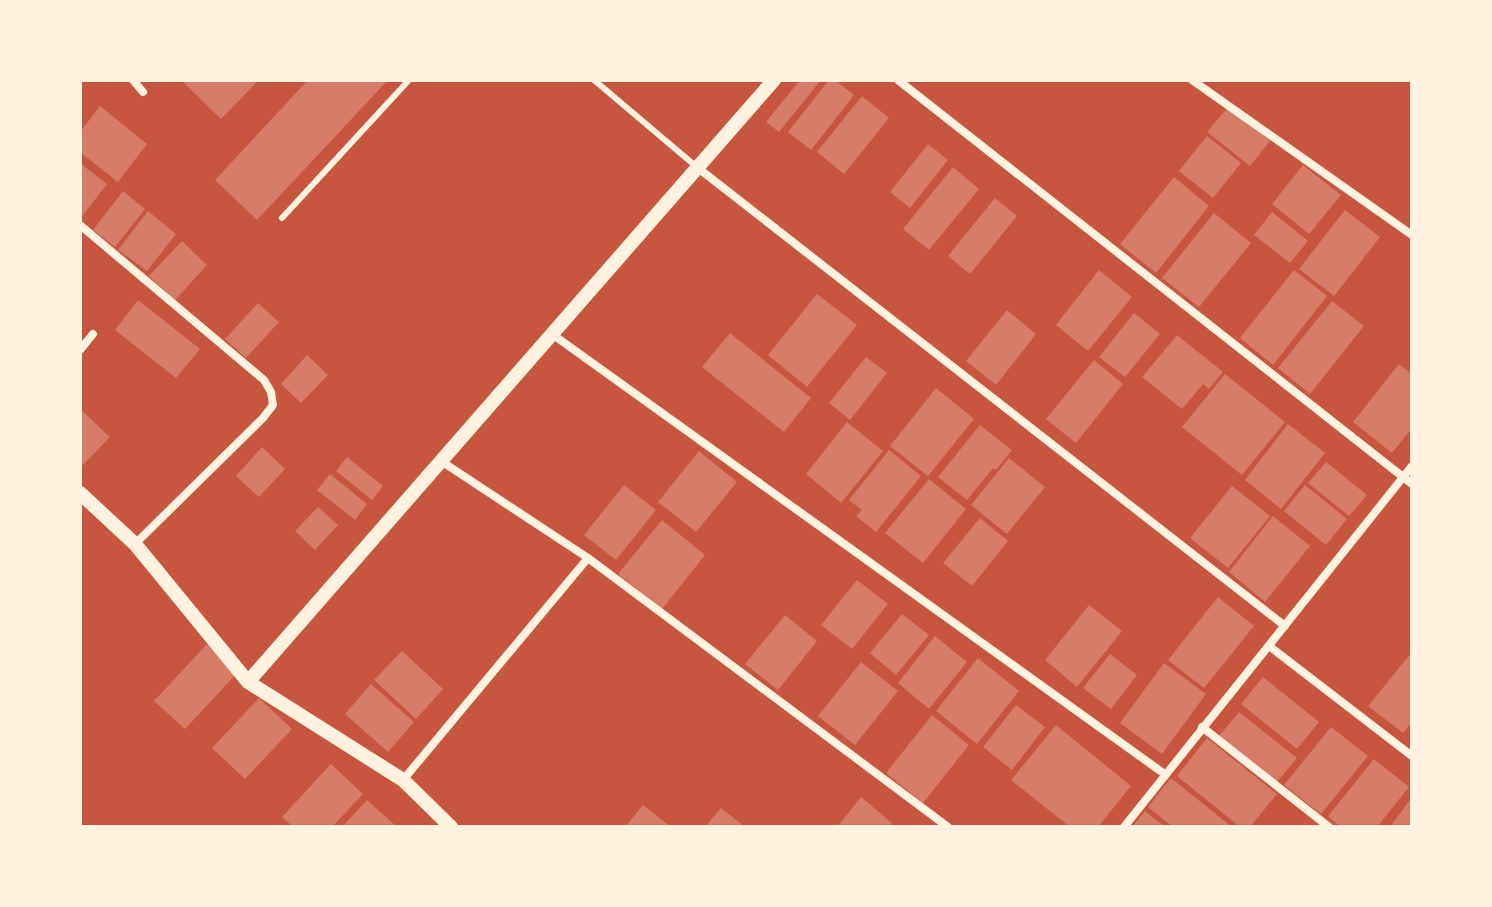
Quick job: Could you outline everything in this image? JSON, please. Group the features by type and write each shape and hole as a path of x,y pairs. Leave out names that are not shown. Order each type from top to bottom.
{"street":[{"path":"133,80 143,92"},
{"path":"248,682 774,80"},
{"path":"898,80 1412,484"},
{"path":"1192,80 1412,235"},
{"path":"698,168 1285,626"},
{"path":"80,225 264,380 271,392 273,405 263,418 135,544"},
{"path":"551,333 1166,775"},
{"path":"80,350 93,334"},
{"path":"440,461 588,558 948,827"},
{"path":"1124,827 1412,466"},
{"path":"80,493 135,544 248,682 403,780 451,827"},
{"path":"403,780 588,558"},
{"path":"1269,646 1412,756"},
{"path":"1202,727 1329,827"}],"lane":[{"path":"282,218 409,80"},
{"path":"594,80 698,168"}],"building":[{"path":"181,80 259,80 221,119"},
{"path":"308,80 388,80 257,220 215,180"},
{"path":"800,80 821,80 779,132 766,122"},
{"path":"829,80 835,80 854,95 811,150 788,132"},
{"path":"862,96 889,118 844,174 817,152"},
{"path":"100,106 147,144 118,182 80,152 80,132"},
{"path":"1228,107 1270,141 1250,166 1207,132"},
{"path":"1207,136 1241,163 1213,198 1179,171"},
{"path":"928,144 948,160 910,208 890,192"},
{"path":"80,163 107,184 80,219"},
{"path":"1303,165 1341,195 1309,234 1272,204"},
{"path":"953,167 979,189 929,250 903,229"},
{"path":"1174,177 1209,206 1156,273 1120,244"},
{"path":"123,191 145,209 115,247 93,230"},
{"path":"995,198 1017,216 970,274 948,256"},
{"path":"1345,210 1380,237 1334,296 1299,269"},
{"path":"148,211 176,234 147,271 118,250"},
{"path":"1272,212 1308,241 1290,263 1254,235"},
{"path":"1214,213 1251,243 1199,307 1162,278"},
{"path":"182,241 207,265 175,300 149,276"},
{"path":"1099,270 1132,297 1088,351 1056,325"},
{"path":"1294,270 1327,296 1273,365 1240,338"},
{"path":"817,294 857,325 807,387 768,355"},
{"path":"138,300 200,349 176,378 115,330"},
{"path":"1332,301 1364,326 1310,394 1278,368"},
{"path":"258,303 279,322 246,358 225,339"},
{"path":"1007,310 1036,334 996,385 966,361"},
{"path":"1134,313 1160,334 1125,377 1099,357"},
{"path":"730,333 811,398 784,432 702,367"},
{"path":"1177,335 1223,372 1209,389 1203,384 1182,409 1142,377"},
{"path":"307,355 328,375 301,403 281,384"},
{"path":"866,357 887,373 850,420 829,403"},
{"path":"1094,360 1123,384 1076,443 1046,419"},
{"path":"1399,364 1412,374 1412,428 1392,453 1353,422"},
{"path":"1225,374 1285,422 1242,475 1182,427"},
{"path":"936,388 974,419 928,476 890,446"},
{"path":"80,409 110,437 80,468"},
{"path":"847,422 883,451 841,503 806,474"},
{"path":"1288,424 1325,453 1281,509 1245,480"},
{"path":"980,425 1012,450 967,500 938,477"},
{"path":"262,447 285,469 259,497 236,476"},
{"path":"889,450 921,476 876,532 856,516 862,510 849,500"},
{"path":"699,451 737,482 696,532 658,502"},
{"path":"347,457 383,486 372,500 336,471"},
{"path":"1009,458 1045,487 1007,534 971,505"},
{"path":"1326,462 1367,495 1349,516 1308,483"},
{"path":"330,474 367,504 355,520 317,490"},
{"path":"929,479 966,509 923,563 885,533"},
{"path":"624,485 656,510 616,560 584,535"},
{"path":"1305,485 1347,519 1326,545 1284,511"},
{"path":"1232,486 1270,516 1228,568 1190,538"},
{"path":"318,507 338,525 315,550 295,531"},
{"path":"1273,516 1310,546 1265,602 1229,572"},
{"path":"980,518 1008,541 972,586 943,563"},
{"path":"662,520 705,555 662,609 618,574"},
{"path":"857,580 888,604 852,649 821,625"},
{"path":"1218,597 1254,626 1204,688 1168,660"},
{"path":"1089,605 1122,631 1077,687 1045,660"},
{"path":"902,614 929,635 896,675 870,653"},
{"path":"785,615 817,641 778,690 745,664"},
{"path":"935,636 967,662 929,709 898,683"},
{"path":"207,644 238,672 185,729 154,701"},
{"path":"402,651 443,689 416,719 374,680"},
{"path":"1412,652 1412,722 1403,733 1368,706"},
{"path":"1110,654 1137,675 1111,709 1083,688"},
{"path":"978,658 1019,691 977,744 936,711"},
{"path":"861,662 898,691 855,745 818,716"},
{"path":"1164,663 1206,694 1162,754 1120,723"},
{"path":"1263,677 1319,722 1297,749 1241,704"},
{"path":"371,684 414,722 388,752 345,714"},
{"path":"259,698 292,729 245,779 212,748"},
{"path":"1016,705 1045,727 1012,770 983,747"},
{"path":"1239,712 1297,758 1277,782 1219,736"},
{"path":"932,715 969,745 923,803 886,773"},
{"path":"1056,725 1131,786 1098,827 1070,827 1011,780"},
{"path":"1331,727 1368,756 1321,814 1284,785"},
{"path":"1207,738 1277,794 1250,827 1240,827 1177,776"},
{"path":"1374,759 1409,787 1377,827 1341,827 1328,816"},
{"path":"331,764 363,794 332,827 293,827 282,817"},
{"path":"1171,778 1232,827 1173,827 1148,807"},
{"path":"861,797 892,823 889,827 837,827"},
{"path":"1412,797 1412,827 1390,827"},
{"path":"367,800 397,827 342,827"},
{"path":"643,805 671,827 625,827"},
{"path":"721,808 745,827 705,827"},
{"path":"1145,811 1165,827 1132,827"}]}
